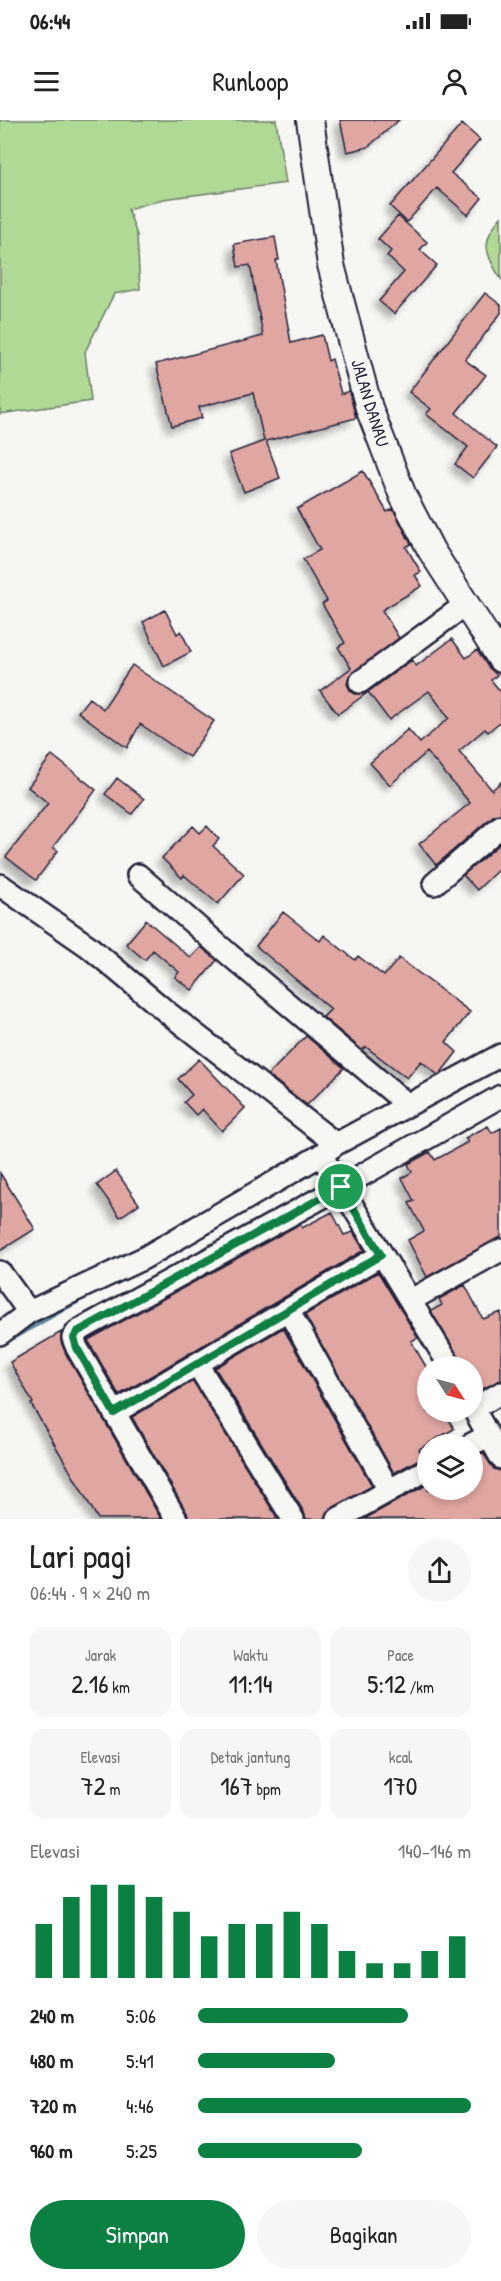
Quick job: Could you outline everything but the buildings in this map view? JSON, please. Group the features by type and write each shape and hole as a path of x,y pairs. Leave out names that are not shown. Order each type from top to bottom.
{"street":[{"name":"JALAN DANAU","path":"310,120 331,265 369,408 403,496 431,550 501,660"},
{"path":"360,682 465,605"},
{"path":"434,884 501,826"},
{"path":"138,875 408,1105"},
{"path":"0,885 88,946 327,1152 339,1185 444,1356"},
{"path":"0,1334 29,1312 144,1258 408,1105 501,1055"},
{"path":"176,1519 77,1348 74,1338 77,1332 501,1096"},
{"path":"411,1300 501,1250"},
{"path":"114,1413 381,1255"},
{"path":"0,1272 29,1312"},
{"path":"288,1310 390,1490"},
{"path":"196,1364 293,1519"},
{"path":"483,1402 501,1393"},
{"path":"483,1443 501,1458"},
{"path":"338,1519 417,1475"}],"green space":[{"path":"0,120 276,120 286,183 163,199 128,209 137,235 140,289 114,294 85,352 91,401 0,414"},
{"path":"501,217 501,279 491,262 487,248 490,233"}],"waterway":[{"path":"10,1338 76,1301"}],"route":[{"path":"341,1187 381,1255 114,1413 77,1348 74,1338 77,1332 341,1187"}]}
